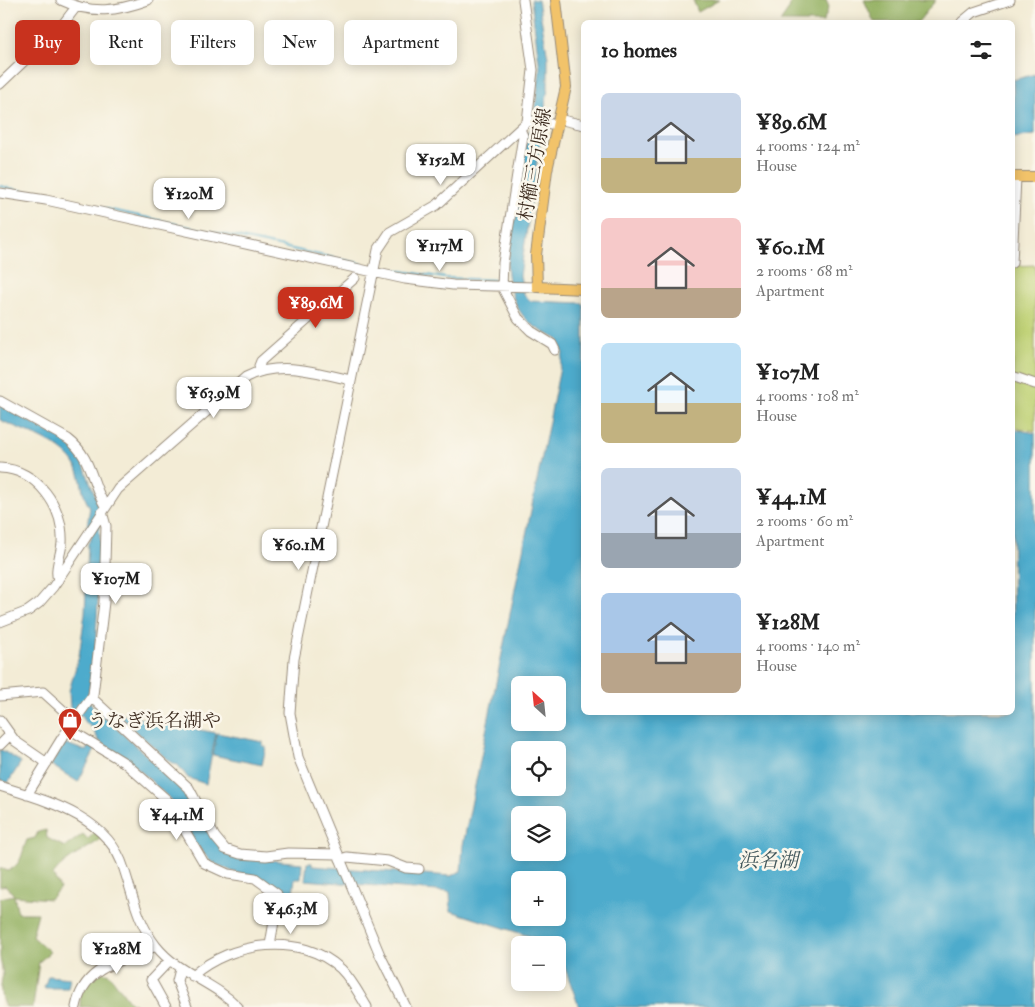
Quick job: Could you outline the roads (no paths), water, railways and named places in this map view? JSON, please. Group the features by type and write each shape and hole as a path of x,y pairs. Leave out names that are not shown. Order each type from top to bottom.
{"main road":[{"name":"村櫛三方原線","path":"531,287 548,162 555,122 564,97 566,77 556,0"},
{"path":"1015,177 1035,177"},
{"path":"531,287 581,289"}],"street":[{"path":"61,0 76,7 111,11 148,0"},
{"path":"523,0 533,70 527,124 523,136 503,263 504,287 509,304 518,318 531,331 552,344 555,350"},
{"path":"964,20 974,12 1010,0"},
{"path":"0,84 62,24 76,7"},
{"path":"406,1007 384,963 298,757 291,722 290,695 295,650 378,250 390,232 437,205 527,124 555,122 581,125"},
{"path":"0,193 46,200 372,272 437,284 531,287"},
{"path":"261,370 261,361 355,278"},
{"path":"0,622 34,607 58,580 102,511 122,484 246,377 261,370 284,367 350,380"},
{"path":"1015,377 1035,384"},
{"path":"0,401 62,436 77,447 88,463 100,498 106,526 104,602 92,699 76,719 26,794"},
{"path":"0,468 21,473 40,485 50,497 59,518 62,536 61,555 56,571 58,580"},
{"path":"0,696 44,692 76,719"},
{"path":"92,699 188,788 215,837 226,849 240,854 266,856 288,853 332,855 340,859 347,857 388,861 406,868 419,869"},
{"path":"0,720 17,742 47,762"},
{"path":"69,730 125,763 167,800 204,862 228,874 255,878 277,894 278,898 270,945"},
{"path":"0,745 10,734"},
{"path":"0,786 26,794 89,822 106,835 120,857 140,922 156,946 180,969 218,990 238,1007"},
{"path":"192,976 199,970 232,954 270,945 304,948 317,952 345,973 367,1007"},
{"path":"76,1007 82,990 95,972 156,946"},
{"path":"166,1007 151,980 170,961"},
{"path":"180,969 177,981 187,1007"}],"water":[{"name":"浜名湖","path":"531,0 538,0 548,58 548,88 520,276 524,295 531,301 581,303 581,715 1015,715 1015,429 1035,433 1035,1007 579,1007 566,971 566,936 529,936 451,911 450,892 305,880 307,863 312,863 312,866 451,876 461,871 463,845 563,353 558,339 535,326 520,312 515,303 507,267 528,132 535,125 534,116 540,70"},
{"path":"1035,74 1035,135 1015,138 1015,79"},
{"path":"0,405 65,441 80,455 97,500 101,550 95,652 88,697 92,706 178,784 236,857 302,863 301,879 295,879 293,892 297,893 297,898 286,897 256,876 236,873 211,862 193,841 179,810 171,800 132,763 99,741 92,728 83,720 84,717 70,708 69,691 79,656 85,613 88,543 92,537 87,526 90,507 85,498 76,466 70,458 53,444 42,438 0,420"},
{"path":"117,714 216,733 206,784 188,778 178,765 170,762"},
{"path":"217,733 263,742 263,746 266,747 262,765 213,755"},
{"path":"64,743 86,751 89,745 96,748 78,782 51,765"},
{"path":"0,749 21,762 8,783 0,780"},
{"path":"48,976 70,978 68,988 44,988"}],"waterway":[{"path":"0,186 42,195"},
{"path":"93,206 362,264"},
{"path":"377,267 445,278 499,280"}],"place":[{"name":"うなぎ浜名湖や","path":"70,741"}]}
